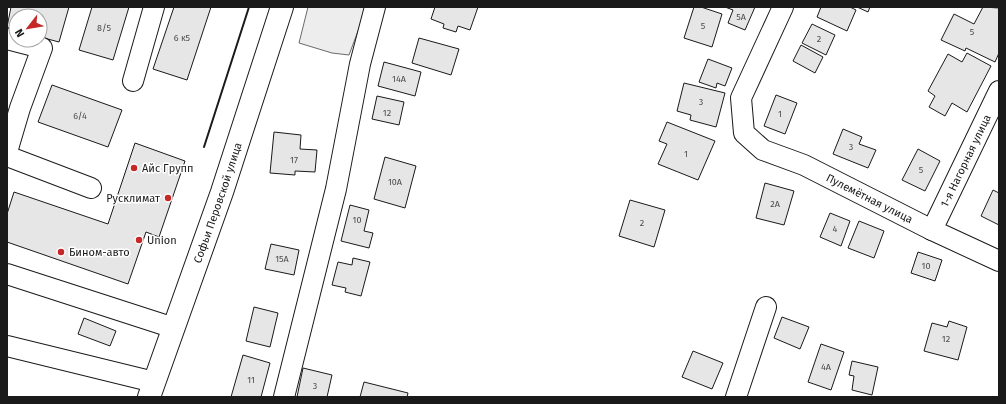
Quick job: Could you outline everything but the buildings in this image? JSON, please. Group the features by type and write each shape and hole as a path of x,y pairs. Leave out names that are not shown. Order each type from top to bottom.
{"main road":[{"name":"Софьи Перовской улица","path":"152,390 222,192 282,7"}],"street":[{"path":"133,81 154,7"},
{"path":"284,397 336,189 360,64 375,7"},
{"name":"Пулемётная улица","path":"783,7 741,98 744,133 763,150 804,165 932,230 999,261"},
{"path":"7,39 42,48 13,106 7,152"},
{"name":"1-я Нагорная улица","path":"932,230 999,91"},
{"path":"7,156 91,188"},
{"path":"7,274 174,328"},
{"path":"736,397 766,307"},
{"path":"7,346 152,390"}],"shaded area":[{"path":"308,7 367,7 349,55 332,53 299,43"}],"wall":[{"path":"204,147 249,7"}],"place":[{"name":"Айс Групп","path":"134,168"},
{"name":"Русклимат","path":"168,198"},
{"name":"Union","path":"139,240"},
{"name":"Бином-авто","path":"61,252"}]}
